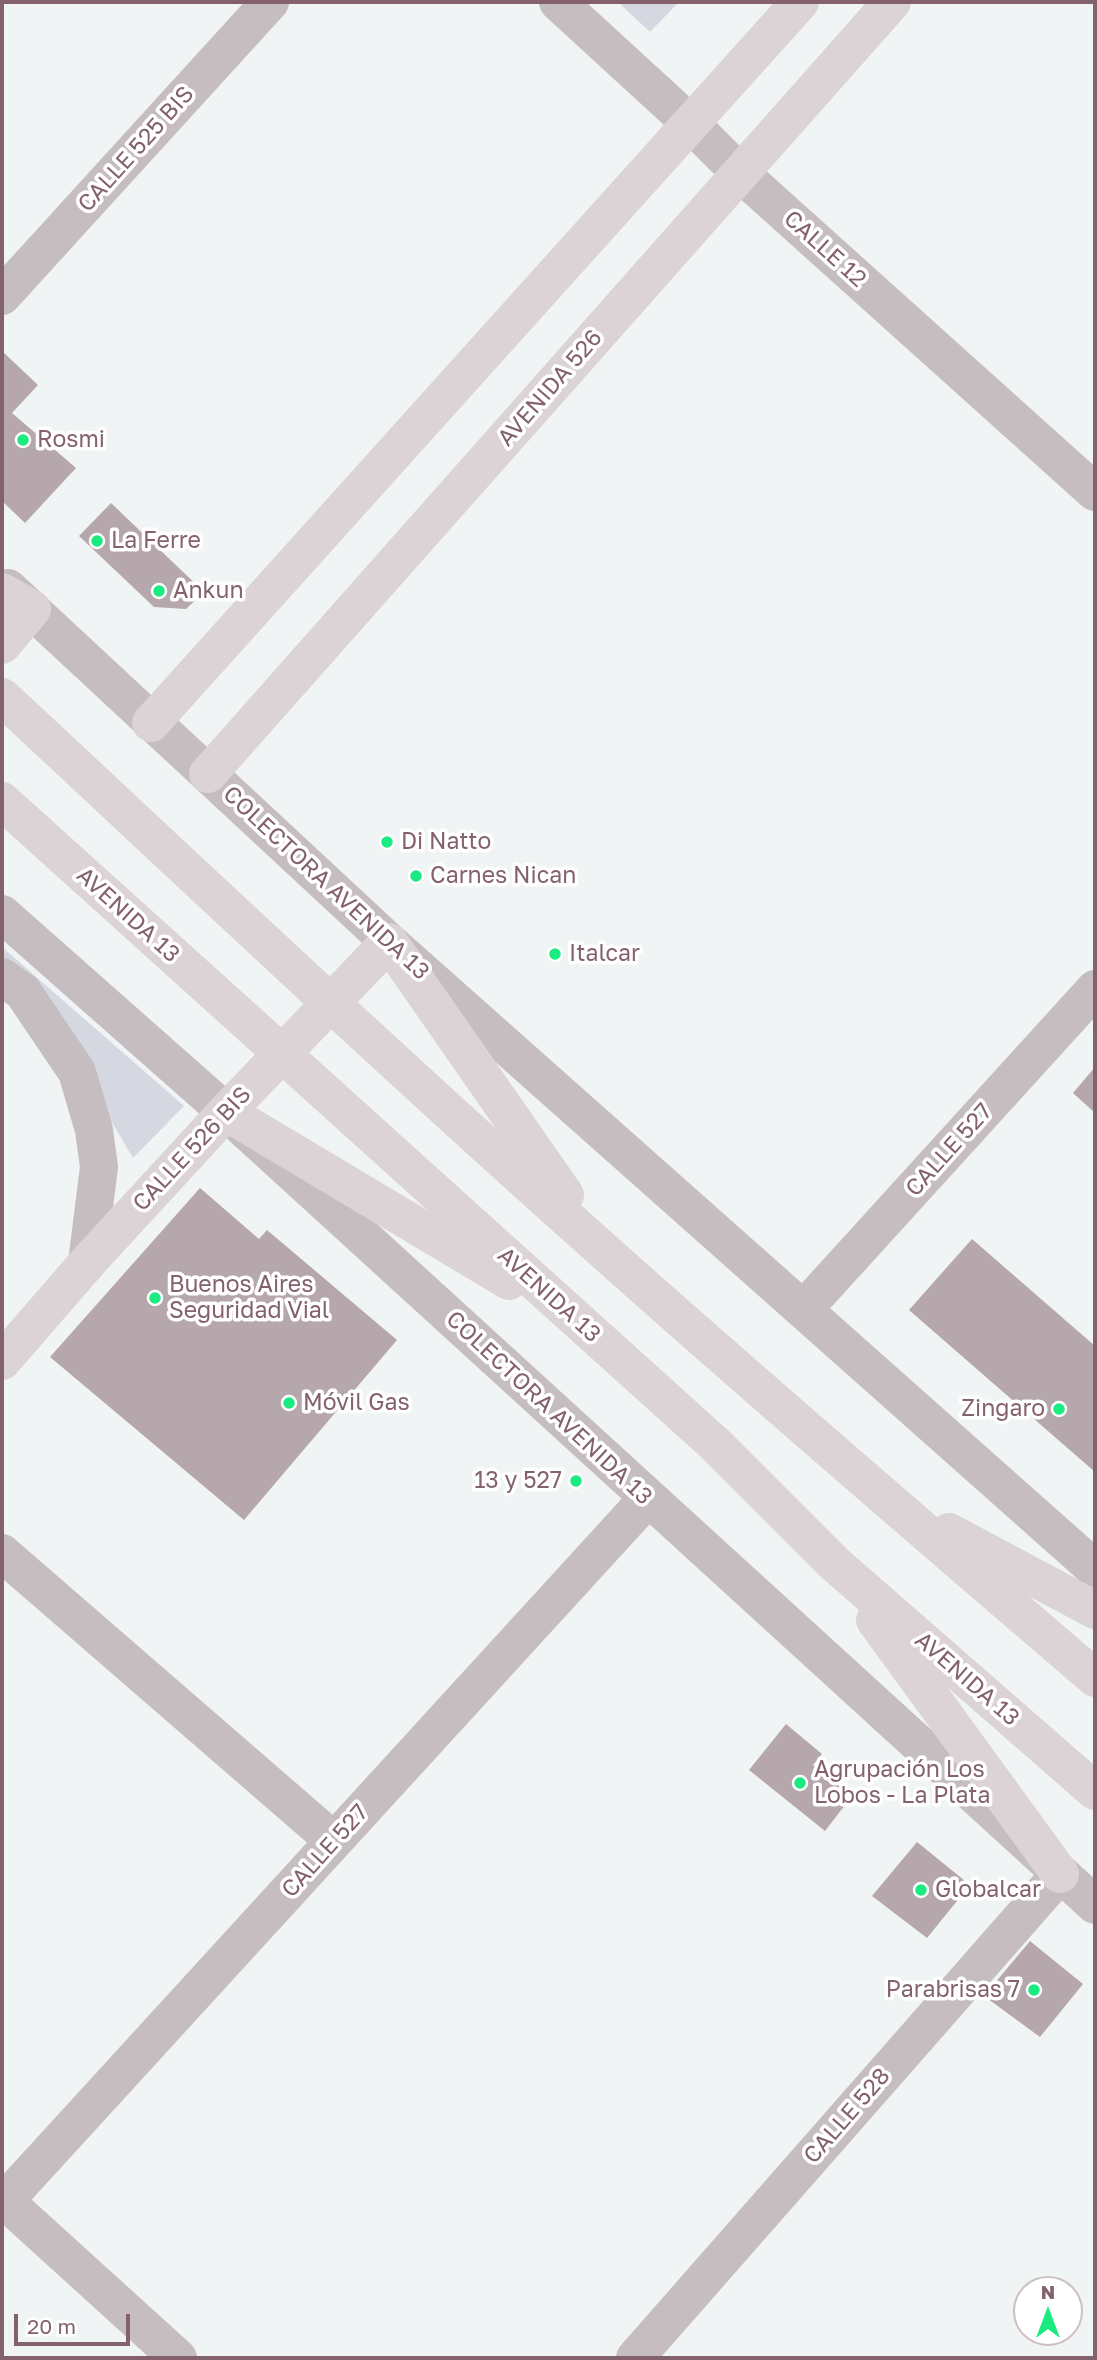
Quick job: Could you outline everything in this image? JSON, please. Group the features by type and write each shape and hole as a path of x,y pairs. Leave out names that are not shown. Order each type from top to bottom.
{"main road":[{"path":"151,723 800,2"},
{"name":"AVENIDA 526","path":"208,774 892,2"},
{"path":"2,645 17,601"},
{"path":"2,697 331,1003 604,1251 1095,1678"},
{"name":"AVENIDA 13","path":"2,801 716,1445 835,1564 1095,1791"},
{"path":"389,942 604,1251"},
{"name":"CALLE 526 BIS","path":"2,1361 87,1263 226,1112 389,942"},
{"path":"226,1112 583,1325"},
{"path":"882,1495 1095,1610"},
{"path":"835,1564 1060,1874"}],"street":[{"name":"CALLE 525 BIS","path":"2,296 270,2"},
{"name":"CALLE 12","path":"558,2 691,124 740,173 1095,492"},
{"name":"COLECTORA AVENIDA 13","path":"2,582 17,601 389,942 1095,1569"},
{"name":"COLECTORA AVENIDA 13","path":"2,914 226,1112 1095,1905"},
{"name":"CALLE 527","path":"803,1310 1095,989"},
{"path":"9,995 77,1073 94,1130 99,1167 87,1263"},
{"name":"CALLE 527","path":"3,2203 648,1498"},
{"path":"2,1553 334,1841"},
{"name":"CALLE 528","path":"635,2358 1060,1874"},
{"path":"3,2203 178,2358"}],"shaded area":[{"path":"618,2 679,2 650,32"},
{"path":"2,947 184,1106 133,1158 36,993 2,961"}],"building":[{"name":"Rosmi","path":"2,351 38,385 12,413 76,468 25,523 2,501"},
{"path":"111,503 204,592 186,609 154,607 79,536"},
{"path":"1095,1067 1095,1113 1073,1093"},
{"path":"200,1188 259,1239 267,1230 397,1340 244,1520 50,1357"},
{"name":"Zingaro","path":"972,1239 1095,1346 1095,1472 909,1310"},
{"name":"Agrupación Los Lobos - La Plata","path":"786,1724 822,1754 813,1765 852,1796 825,1831 749,1770"},
{"name":"Globalcar","path":"917,1842 970,1885 927,1938 872,1896"},
{"name":"Parabrisas 7","path":"1030,1941 1083,1984 1040,2037 984,1996"}],"place":[{"name":"Rosmi","path":"23,440"},
{"name":"La Ferre","path":"97,541"},
{"name":"Ankun","path":"159,591"},
{"name":"Di Natto","path":"387,842"},
{"name":"Carnes Nican","path":"416,876"},
{"name":"Italcar","path":"555,954"},
{"name":"Buenos Aires Seguridad Vial","path":"155,1298"},
{"name":"Móvil Gas","path":"289,1403"},
{"name":"Zingaro","path":"1059,1409"},
{"name":"13 y 527","path":"576,1481"},
{"name":"Agrupación Los Lobos - La Plata","path":"800,1783"},
{"name":"Globalcar","path":"921,1890"},
{"name":"Parabrisas 7","path":"1034,1990"}]}
